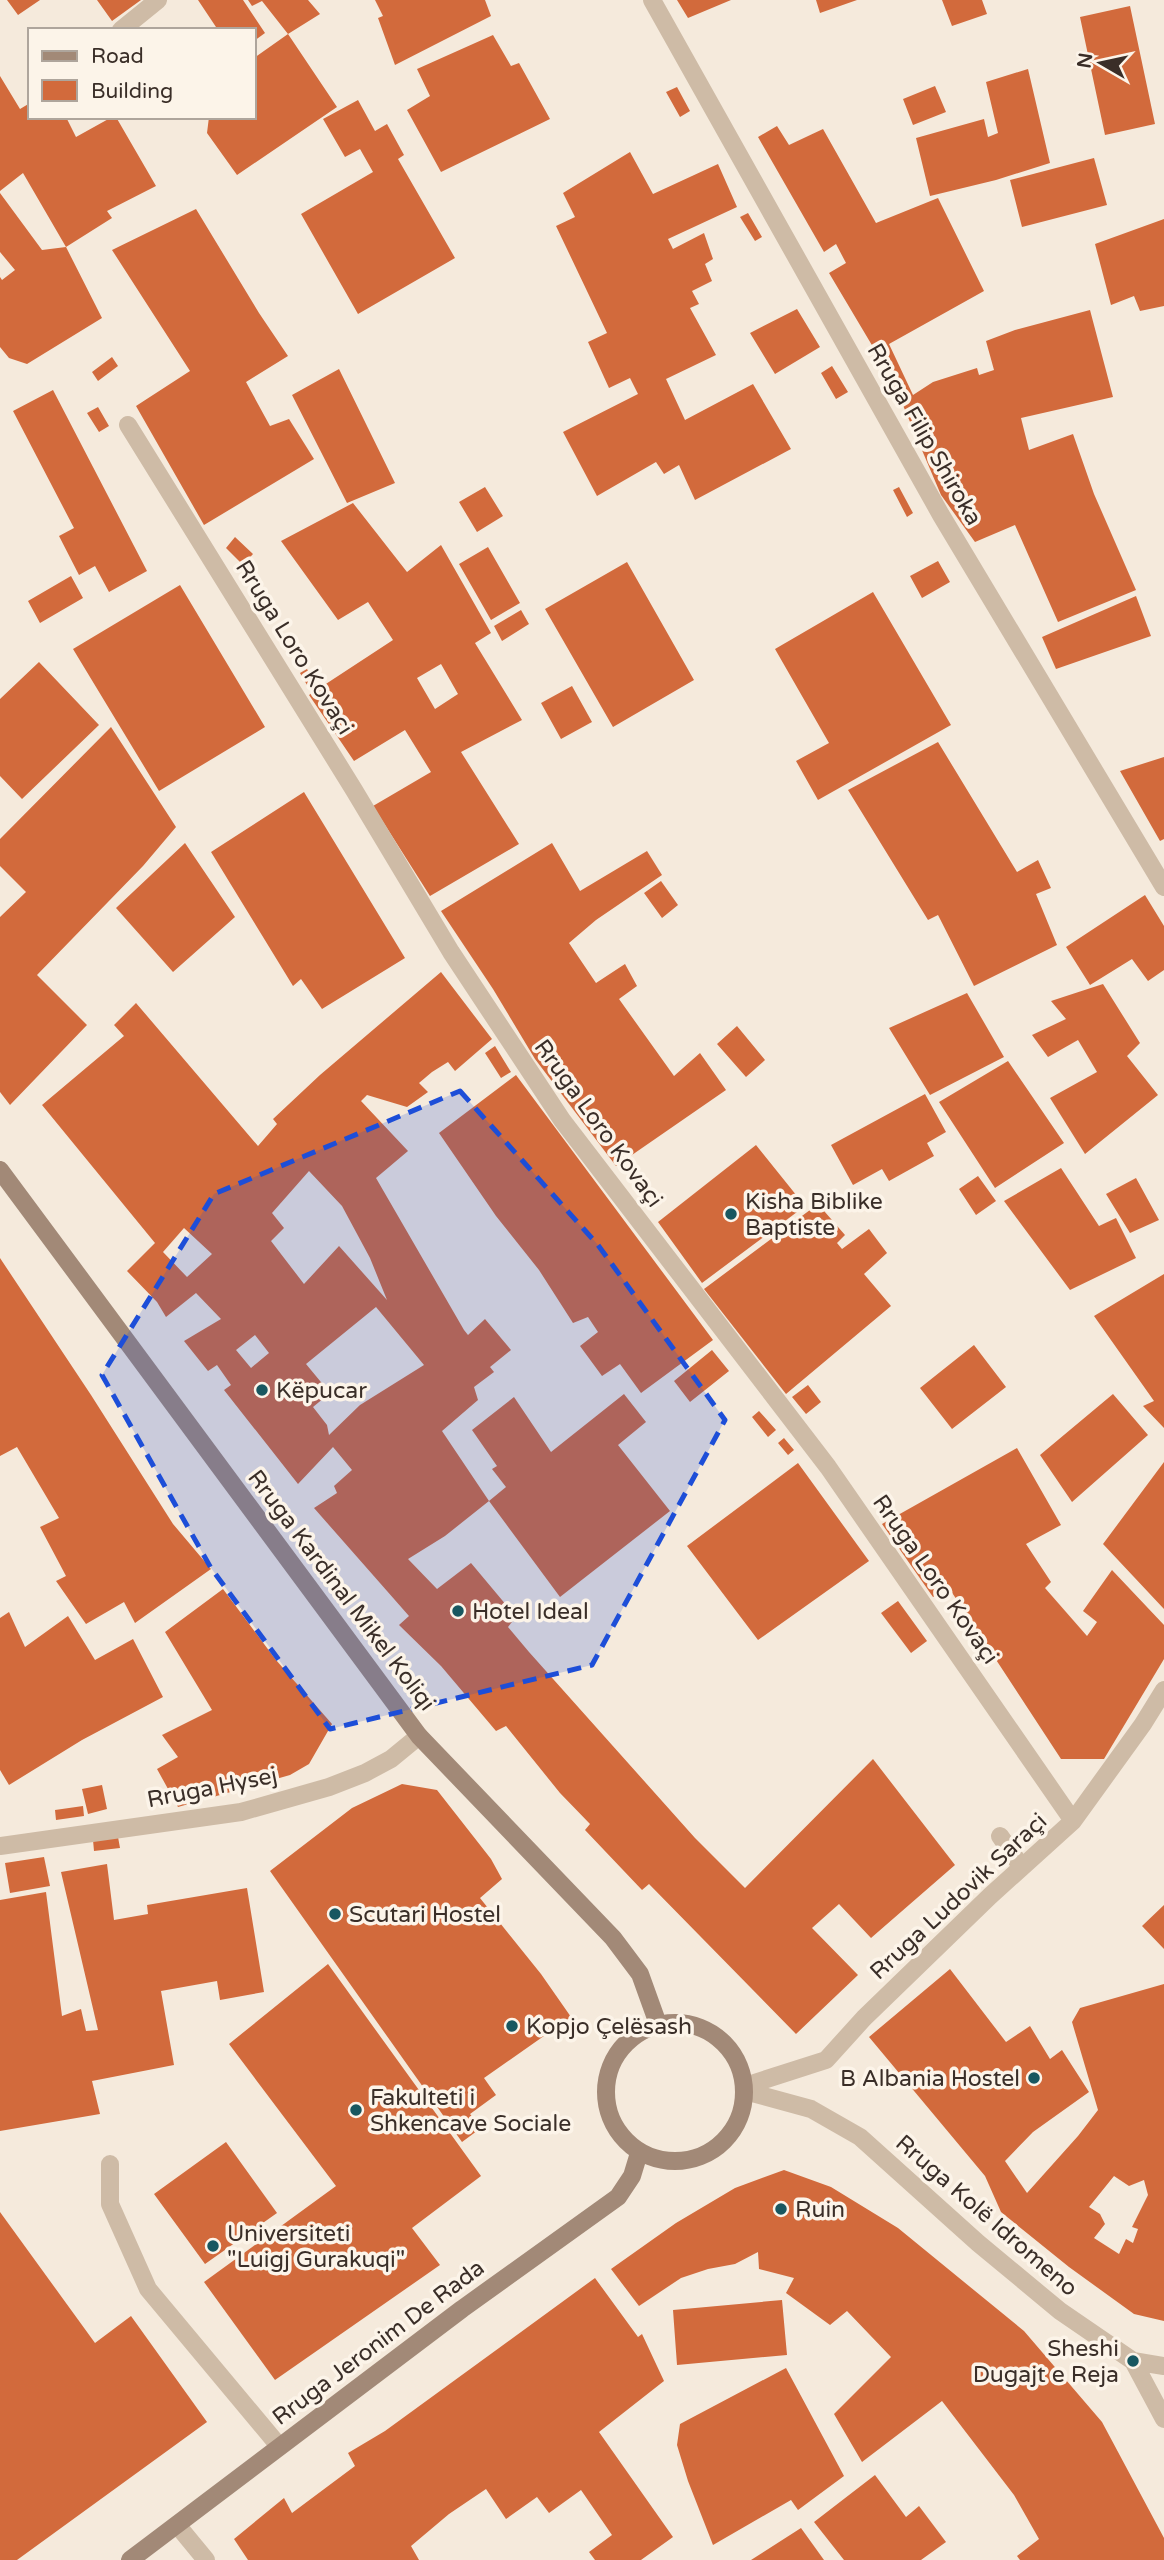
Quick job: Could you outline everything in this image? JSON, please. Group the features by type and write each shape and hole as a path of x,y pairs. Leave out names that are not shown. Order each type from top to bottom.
{"street":[{"path":"123,28 158,0"},
{"name":"Rruga Filip Shiroka","path":"652,0 941,515 1164,887"},
{"name":"Rruga Loro Kovaçi","path":"128,425 451,952 562,1120 828,1467 1073,1821"},
{"name":"Rruga Kardinal Mikel Koliqi","path":"0,1170 419,1736 613,1938 640,1974 658,2024"},
{"name":"Rruga Ludovik Saraçi","path":"745,2089 826,2060 864,2018 1021,1866 1073,1821 1143,1724 1164,1690"},
{"name":"Rruga Hysej","path":"0,1846 241,1812 328,1787 365,1773 391,1759 419,1736"},
{"path":"1000,1836 1021,1866"},
{"path":"684,2022 707,2030 727,2045 740,2066 745,2089 739,2120 722,2145 695,2160 670,2163 639,2153 619,2134 607,2109 606,2082 615,2056 634,2035 658,2024 684,2022"},
{"name":"Rruga Kolë Idromeno","path":"745,2089 811,2109 860,2137 978,2244 1050,2302 1133,2361 1164,2419"},
{"name":"Rruga Jeronim De Rada","path":"130,2560 462,2309 618,2197 632,2176 639,2153"},
{"path":"110,2164 110,2204 148,2289 279,2446"},
{"path":"1133,2361 1164,2366"},
{"path":"178,2526 206,2560"}],"highlighted area":[{"path":"460,1091 598,1245 725,1420 592,1665 330,1729 211,1568 102,1375 214,1194"}],"building":[{"path":"7,0 40,0 18,15"},
{"path":"97,0 141,0 112,21"},
{"path":"198,0 243,0 265,33 256,40 256,28 217,28"},
{"path":"248,0 308,0 320,14 288,34 262,1 252,6"},
{"path":"375,0 485,0 491,16 395,65 378,18 383,16"},
{"path":"677,0 731,0 688,18"},
{"path":"816,0 857,0 820,13"},
{"path":"942,0 982,0 987,14 952,26"},
{"path":"1130,6 1155,124 1105,135 1080,17"},
{"path":"288,34 337,107 237,175 207,133 209,119 256,119 256,57"},
{"path":"493,35 511,66 519,63 550,119 441,172 407,110 430,96 417,69"},
{"path":"1028,69 1050,163 930,196 916,138 984,119 988,137 998,133 986,82"},
{"path":"0,76 20,109 28,104 28,119 67,119 76,137 108,119 117,119 156,186 107,211 112,218 66,247 23,173 0,191"},
{"path":"935,86 946,112 913,125 903,99"},
{"path":"677,87 690,111 680,117 666,92"},
{"path":"358,100 375,131 387,124 404,155 398,159 455,258 358,314 301,214 373,172 360,149 345,157 323,119"},
{"path":"777,126 789,145 823,129 876,223 938,198 984,291 889,344 913,395 933,382 977,368 979,375 994,370 986,341 1015,330 1090,310 1113,397 1021,418 1029,450 1073,434 1094,494 1136,590 1058,622 1015,525 975,542 941,495 902,403 876,352 829,273 846,263 836,244 824,252 758,137"},
{"path":"630,152 653,194 718,164 737,207 668,239 673,249 704,233 713,259 705,264 712,281 692,291 699,304 690,308 716,355 666,379 685,420 753,384 791,449 695,500 679,465 664,474 656,462 597,496 563,432 638,394 630,378 609,388 588,342 607,333 556,226 575,217 563,193"},
{"path":"1094,158 1107,205 1022,227 1010,180"},
{"path":"0,193 42,250 66,247 102,318 27,364 9,358 0,347 0,277 2,280 15,270 0,252"},
{"path":"196,209 288,356 246,382 270,426 289,419 314,459 204,525 136,406 190,371 112,250"},
{"path":"748,213 762,237 755,241 740,217"},
{"path":"1164,219 1164,306 1140,311 1134,296 1111,305 1095,244"},
{"path":"797,309 820,347 775,374 750,333"},
{"path":"112,357 118,366 98,381 92,372"},
{"path":"832,366 848,392 836,399 821,373"},
{"path":"339,369 395,483 347,503 292,395"},
{"path":"53,390 147,571 109,592 95,566 79,575 59,536 74,528 13,411"},
{"path":"98,407 109,426 99,432 87,413"},
{"path":"485,487 503,516 477,532 459,502"},
{"path":"899,487 913,513 907,517 893,490"},
{"path":"353,503 407,572 441,545 491,633 475,643 522,720 461,752 519,844 430,896 373,806 431,772 405,730 354,761 309,695 393,640 368,602 338,620 281,541","holes":["441,664 458,694 435,709 417,678"]},
{"path":"235,537 253,554 243,565 226,548"},
{"path":"488,547 520,603 491,620 459,564"},
{"path":"938,561 950,582 922,598 910,576"},
{"path":"627,562 694,680 613,727 545,609"},
{"path":"71,576 83,598 40,623 28,601"},
{"path":"180,585 265,727 159,791 73,649"},
{"path":"873,592 951,725 818,800 796,761 829,743 775,649"},
{"path":"1136,596 1151,636 1056,669 1042,637"},
{"path":"521,610 529,624 502,641 494,626"},
{"path":"39,662 99,725 22,799 0,776 0,699"},
{"path":"307,669 317,685 310,690 300,673"},
{"path":"572,686 592,722 561,739 541,703"},
{"path":"111,727 176,827 143,866 37,975 87,1025 10,1105 0,1092 0,917 26,892 0,866 0,839"},
{"path":"938,742 1017,872 1038,860 1051,888 1036,894 1057,945 974,986 938,915 928,920 848,790"},
{"path":"1164,757 1164,839 1160,841 1120,771"},
{"path":"304,792 405,958 322,1009 301,979 293,986 211,852"},
{"path":"185,843 235,917 173,972 116,908"},
{"path":"552,843 580,891 647,851 662,875 596,920 569,943 596,983 625,964 637,986 619,999 674,1076 700,1053 726,1090 616,1166 535,1059 441,911"},
{"path":"661,881 678,905 662,918 644,893"},
{"path":"1145,895 1164,926 1164,970 1148,981 1132,959 1090,985 1066,947"},
{"path":"441,972 492,1039 455,1071 448,1062 432,1072 419,1083 428,1092 407,1107 367,1095 361,1101 408,1151 376,1178 464,1330 468,1335 485,1319 511,1350 490,1367 494,1372 474,1387 478,1400 442,1431 489,1501 445,1536 408,1559 437,1589 471,1563 515,1618 508,1627 529,1652 695,1838 745,1888 873,1759 955,1865 871,1938 839,1904 812,1928 858,1975 796,2034 649,1884 642,1890 585,1830 590,1824 560,1793 506,1726 496,1731 441,1666 399,1625 409,1616 314,1508 337,1493 334,1486 352,1470 333,1447 298,1484 224,1390 231,1385 217,1365 208,1371 184,1341 221,1319 196,1293 166,1317 157,1302 127,1271 155,1243 42,1105 124,1036 114,1025 136,1003 258,1146 277,1124 273,1119 320,1075","holes":["309,1171 342,1206 370,1258 387,1300 339,1246 304,1284 271,1241 284,1228 272,1213","184,1228 212,1254 187,1277 163,1252","376,1307 424,1365 360,1405 329,1435 327,1425 313,1407 330,1393 306,1364","255,1335 269,1353 251,1368 236,1350"]},
{"path":"1103,984 1140,1043 1127,1056 1158,1095 1085,1154 1050,1098 1097,1072 1078,1040 1048,1057 1032,1035 1066,1019 1051,1001"},
{"path":"967,993 1004,1057 930,1095 889,1028"},
{"path":"737,1026 765,1060 746,1077 717,1044"},
{"path":"495,1046 511,1072 501,1078 485,1053"},
{"path":"1008,1061 1064,1143 995,1188 939,1102"},
{"path":"516,1075 713,1340 641,1393 620,1364 602,1376 580,1346 598,1332 588,1317 573,1323 539,1270 496,1216 439,1133"},
{"path":"925,1094 946,1132 927,1143 934,1156 889,1181 882,1169 853,1185 831,1145"},
{"name":"Kisha Biblike Baptiste","path":"756,1145 805,1206 702,1283 658,1222"},
{"path":"1061,1168 1099,1226 1116,1218 1136,1258 1070,1290 1004,1201"},
{"path":"978,1176 996,1201 976,1215 959,1189"},
{"path":"1136,1178 1159,1220 1130,1233 1106,1194"},
{"path":"818,1204 845,1235 837,1243 842,1249 869,1229 887,1253 864,1274 891,1306 786,1394 704,1289"},
{"path":"0,1258 173,1524 211,1569 135,1623 124,1602 86,1624 56,1581 66,1576 40,1527 59,1518 17,1447 0,1456"},
{"path":"1164,1274 1164,1428 1143,1406 1154,1401 1094,1316"},
{"path":"974,1345 1006,1387 952,1429 920,1388"},
{"path":"712,1350 729,1371 690,1402 674,1381"},
{"path":"808,1385 821,1402 806,1414 792,1397"},
{"path":"624,1394 646,1422 618,1445 670,1511 560,1597 489,1501 506,1487 492,1469 497,1466 472,1430 514,1397 551,1452"},
{"path":"1113,1394 1148,1435 1072,1502 1040,1455"},
{"path":"759,1411 776,1430 768,1437 752,1417"},
{"path":"784,1438 794,1450 788,1455 778,1443"},
{"path":"1017,1448 1061,1525 1026,1544 1051,1582 1045,1588 1087,1636 1097,1622 1083,1611 1112,1570 1164,1625 1164,1659 1104,1759 1061,1759 949,1588 933,1597 882,1524"},
{"path":"1164,1462 1164,1609 1103,1544"},
{"path":"798,1463 869,1561 758,1640 687,1546"},
{"path":"223,1589 276,1660 332,1724 309,1764 290,1775 178,1807 157,1769 178,1757 162,1735 212,1710 165,1632"},
{"path":"898,1601 927,1641 911,1653 881,1613"},
{"path":"9,1612 25,1647 68,1616 95,1660 133,1639 163,1697 82,1740 9,1785 0,1770 0,1618"},
{"path":"402,1784 437,1790 491,1859 502,1879 480,1898 541,1974 571,2017 484,2078 496,2095 470,2114 481,2128 462,2142 270,1871 352,1808"},
{"path":"102,1785 107,1809 88,1814 82,1789"},
{"path":"83,1806 84,1816 56,1820 55,1810"},
{"path":"118,1837 120,1848 94,1851 93,1840"},
{"path":"44,1857 50,1886 10,1893 5,1863"},
{"path":"107,1864 114,1920 148,1914 147,1905 247,1888 264,1992 220,2000 217,1981 161,1991 174,2065 92,2081 100,2114 0,2131 0,1900 46,1892 62,2016 81,2009 86,2031 98,2030 61,1872"},
{"path":"1164,1905 1164,1949 1142,1926"},
{"name":"Fakulteti i Shkencave Sociale","path":"328,1964 481,2176 412,2228 440,2265 275,2380 204,2282 336,2186 229,2044"},
{"path":"950,1969 1006,2042 1030,2026 1050,2059 1062,2050 1089,2092 1033,2132 1005,2161 1027,2193 1098,2110 1072,2022 1080,2008 1164,1984 1164,2321 1134,2314 1069,2267 1001,2212 985,2176 869,2037","holes":["1114,2176 1129,2186 1144,2180 1148,2195 1132,2227 1138,2229 1133,2243 1126,2239 1119,2254 1094,2238 1105,2224 1100,2214 1089,2207"]},
{"path":"226,2142 277,2213 205,2264 154,2194"},
{"path":"784,2170 831,2187 898,2228 1024,2331 1102,2422 1164,2538 1164,2560 1020,2560 1017,2556 1039,2539 1014,2495 942,2401 862,2462 834,2414 891,2357 847,2311 830,2325 786,2293 794,2278 759,2269 758,2252 735,2264 681,2278 639,2306 611,2269 676,2223 735,2188"},
{"path":"0,2212 95,2343 131,2316 207,2422 17,2560 0,2560"},
{"path":"595,2278 638,2337 642,2334 664,2381 599,2432 673,2537 641,2560 595,2560 589,2552 612,2535 581,2490 549,2513 537,2497 506,2519 486,2489 449,2514 411,2546 419,2560 248,2560 234,2539 284,2498 292,2513 355,2466 348,2453 385,2431"},
{"path":"782,2300 787,2355 677,2365 673,2310"},
{"path":"786,2368 844,2476 798,2510 791,2500 713,2545 677,2445 680,2424"},
{"path":"875,2475 906,2517 919,2506 946,2542 921,2560 844,2560 814,2522"},
{"path":"801,2528 824,2560 751,2560"}],"place":[{"name":"Kisha Biblike Baptiste","path":"731,1214"},
{"name":"Këpucar","path":"262,1390"},
{"name":"Hotel Ideal","path":"458,1611"},
{"name":"Scutari Hostel","path":"335,1914"},
{"name":"Kopjo Çelësash","path":"512,2026"},
{"name":"B Albania Hostel","path":"1034,2078"},
{"name":"Fakulteti i Shkencave Sociale","path":"356,2110"},
{"name":"Ruin","path":"781,2209"},
{"name":"Universiteti \"Luigj Gurakuqi\"","path":"213,2246"},
{"name":"Sheshi Dugajt e Reja","path":"1133,2361"}]}
